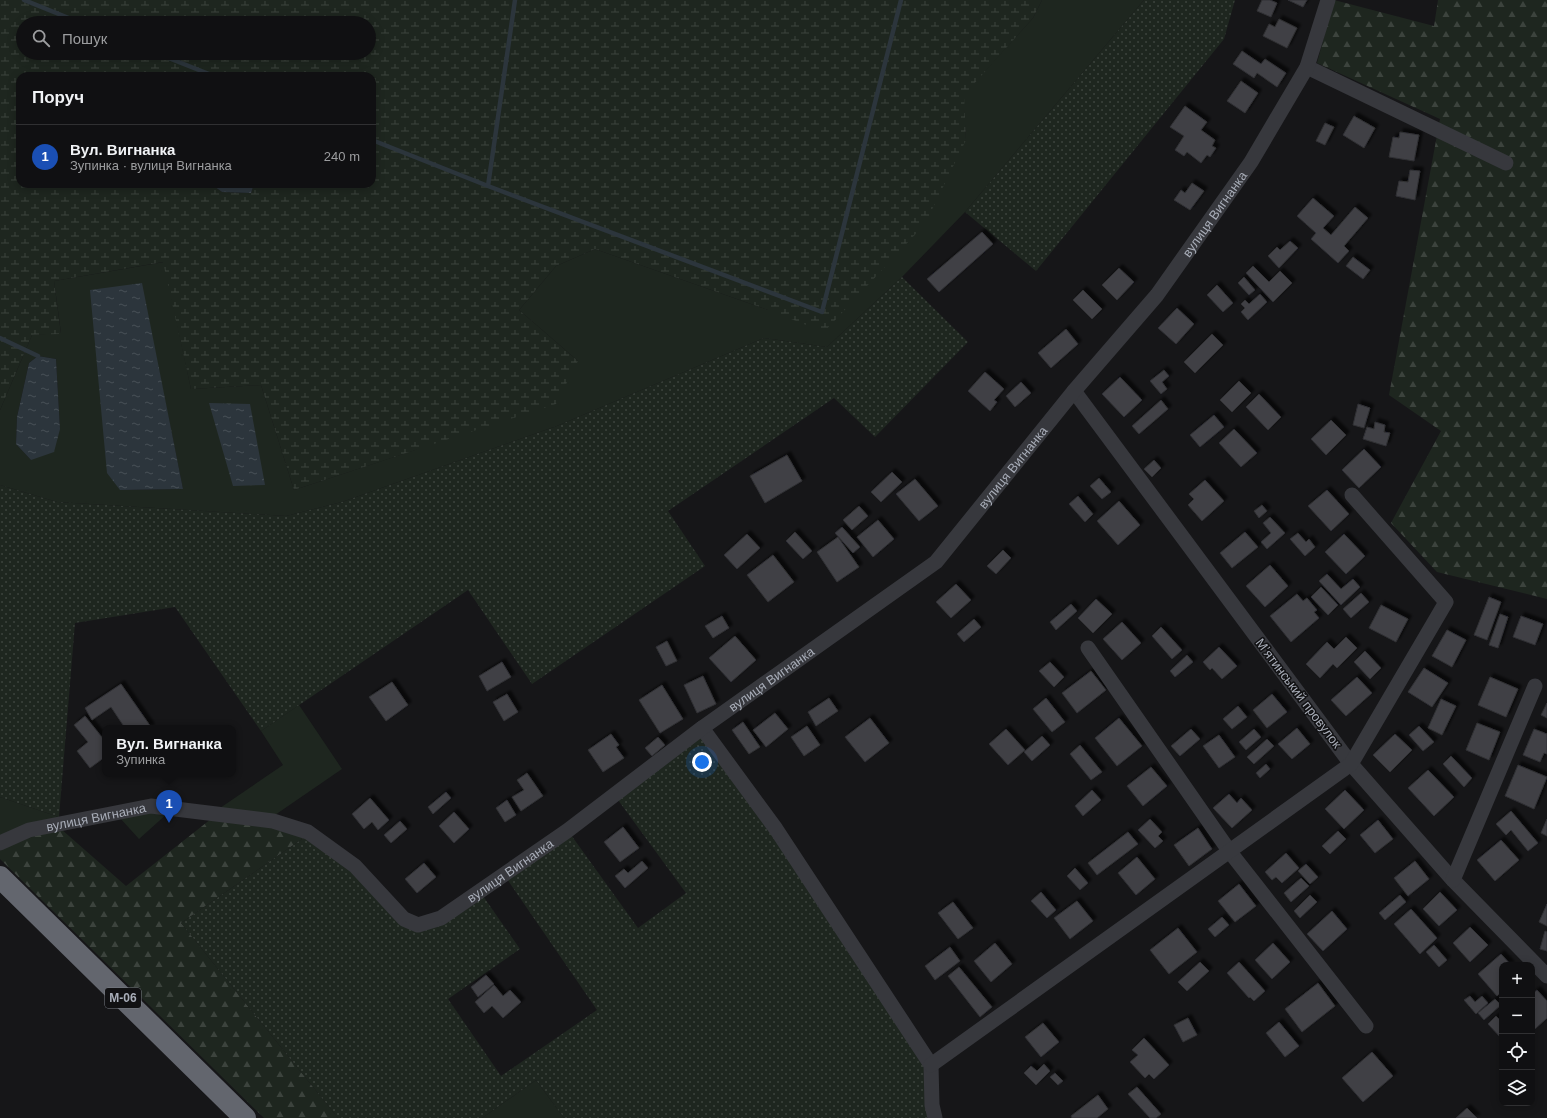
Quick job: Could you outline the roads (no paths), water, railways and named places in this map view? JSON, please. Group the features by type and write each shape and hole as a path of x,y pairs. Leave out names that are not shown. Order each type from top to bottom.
{"highway":[{"name":"М-06","path":"0,877 245,1118"}],"street":[{"name":"вулиця Вигнанка","path":"0,843 29,830 151,806 273,821 308,832 355,866 404,919 418,925 441,918 561,835 702,728 936,562 1074,391 1157,295 1252,162 1307,67 1328,0"},
{"path":"1307,67 1506,163"},
{"name":"Мʼятинський провулок","path":"1074,391 1351,764 1453,880 1547,976"},
{"path":"931,1065 1351,764 1446,602 1352,495"},
{"path":"1088,648 1230,852 1366,1026"},
{"path":"1453,880 1535,686"},
{"path":"702,728 776,829 931,1065 932,1105 935,1118"}],"water":[{"path":"216,188 253,188 251,193 222,192"},
{"path":"142,283 183,489 120,490 107,473 90,290"},
{"path":"38,356 56,359 60,429 54,452 31,460 16,444 17,417 29,363"},
{"path":"209,403 250,404 265,485 233,486"}],"waterway":[{"path":"24,0 64,16"},
{"path":"488,186 515,0"},
{"path":"376,142 488,186 822,312 901,0"},
{"path":"174,60 204,72"},
{"path":"0,338 38,356"}],"place":[{"name":"Вул. Вигнанка","path":"169,823"}]}
